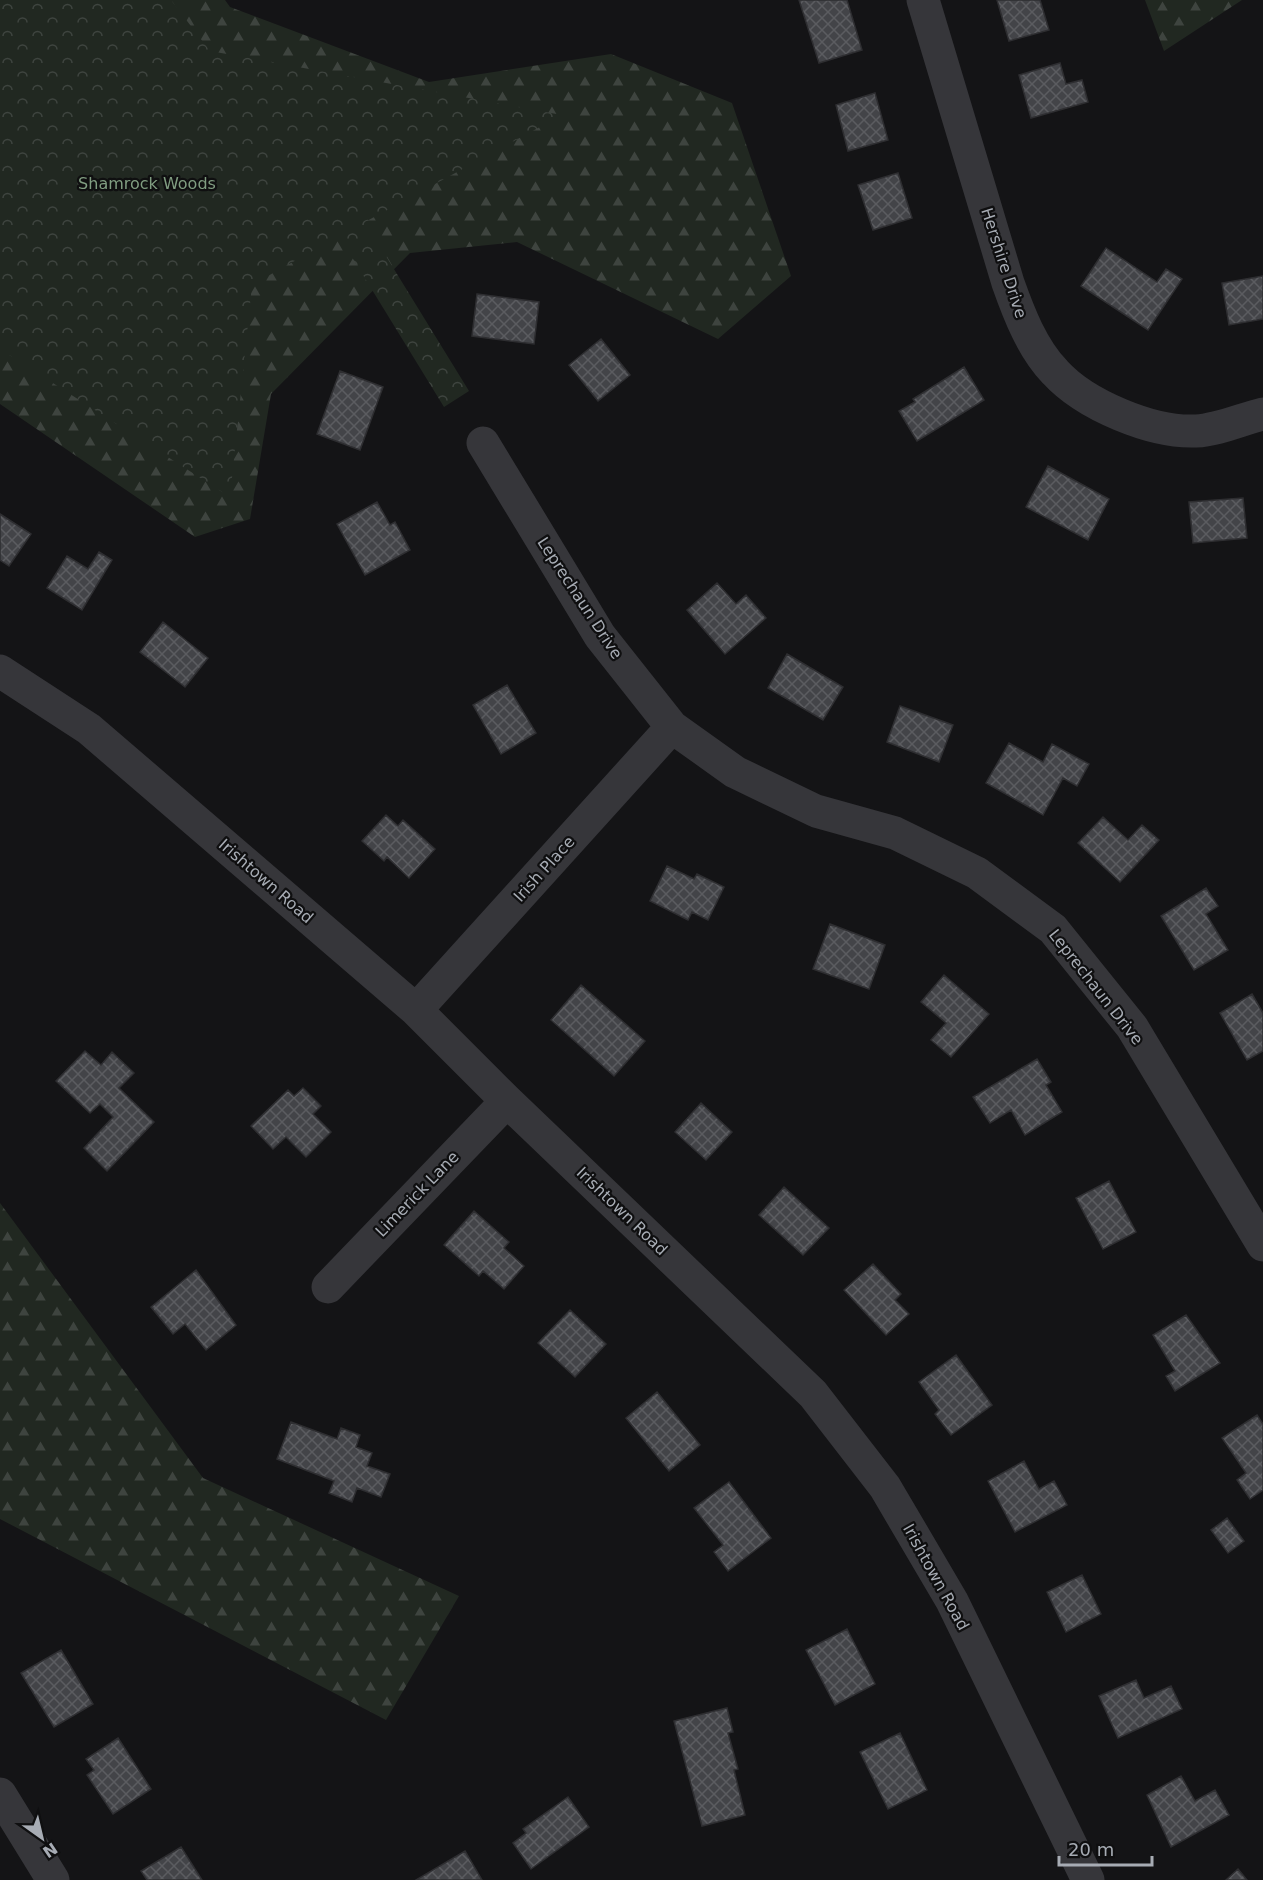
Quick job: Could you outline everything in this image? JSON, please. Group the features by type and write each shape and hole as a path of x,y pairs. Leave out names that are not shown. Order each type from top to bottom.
{"street":[{"name":"Hershire Drive","path":"924,0 1008,283 1021,319 1054,372 1100,406 1137,420 1172,429 1198,431 1263,414"},
{"name":"Leprechaun Drive","path":"483,443 600,636 672,728 735,772 816,811 895,832 977,873 1053,929 1132,1027 1263,1245"},
{"name":"Irishtown Road","path":"0,671 89,729 417,1010 507,1101 813,1394 885,1487 952,1601 1088,1880"},
{"name":"Irish Place","path":"417,1010 672,728"},
{"name":"Limerick Lane","path":"328,1287 507,1101"},
{"path":"0,1794 53,1880"}],"green space":[{"path":"0,0 225,0 230,7 429,82 611,54 732,103 791,276 718,339 517,242 410,253 271,394 250,519 195,537 0,404"},
{"name":"Shamrock Woods","path":"0,0 171,0 210,51 562,115 365,222 469,391 444,407 339,236 252,285 230,497 0,349"},
{"path":"1145,0 1242,0 1164,51"},
{"path":"0,1203 203,1478 459,1596 386,1720 0,1519"}],"building":[{"path":"799,0 847,0 862,50 819,63"},
{"path":"997,0 1040,0 1049,30 1009,41"},
{"path":"1060,63 1066,84 1082,80 1088,102 1031,118 1019,75"},
{"path":"875,93 888,140 848,151 836,105"},
{"path":"898,173 912,218 873,230 858,185"},
{"path":"1106,248 1157,282 1166,269 1182,279 1148,330 1081,286"},
{"path":"1263,276 1263,319 1229,325 1222,283"},
{"path":"477,294 539,302 534,344 472,336"},
{"path":"601,339 630,375 598,401 569,365"},
{"path":"964,367 984,400 917,441 899,411 915,402 913,399"},
{"path":"340,371 383,387 360,450 317,434"},
{"path":"1048,466 1109,499 1088,540 1026,507"},
{"path":"1243,498 1247,538 1193,543 1189,502"},
{"path":"377,502 390,525 395,522 410,550 365,575 337,524"},
{"path":"0,514 31,534 9,566 0,560"},
{"path":"99,552 112,560 82,610 47,588 67,556 88,569"},
{"path":"717,583 736,604 746,595 766,618 725,654 687,610"},
{"path":"163,622 208,658 185,687 140,652"},
{"path":"787,654 843,687 823,720 768,688"},
{"path":"507,685 536,733 501,754 473,705"},
{"path":"900,706 953,725 939,762 887,742"},
{"path":"1009,743 1043,762 1052,744 1089,764 1077,786 1063,778 1043,815 986,783"},
{"path":"386,815 398,826 403,820 435,849 409,878 387,857 384,861 362,841"},
{"path":"1103,817 1128,840 1142,825 1159,840 1120,882 1078,843"},
{"path":"667,866 694,879 697,874 724,887 708,920 692,912 688,920 650,901"},
{"path":"1206,888 1218,906 1206,914 1228,950 1194,970 1161,916"},
{"path":"830,924 885,945 869,989 813,969"},
{"path":"944,975 989,1014 951,1057 931,1040 946,1023 921,1002"},
{"path":"581,985 645,1041 614,1076 551,1020"},
{"path":"1252,994 1263,1013 1263,1051 1247,1060 1220,1013"},
{"path":"85,1051 101,1065 112,1052 134,1073 119,1088 154,1122 107,1171 84,1148 113,1117 100,1104 90,1113 56,1081"},
{"path":"1037,1059 1051,1082 1046,1085 1062,1112 1025,1135 1011,1110 990,1123 973,1097"},
{"path":"303,1088 321,1106 313,1114 331,1132 306,1157 286,1137 273,1149 251,1126 288,1090 294,1096"},
{"path":"701,1103 732,1132 706,1160 675,1132"},
{"path":"1109,1181 1136,1232 1103,1249 1076,1198"},
{"path":"784,1187 829,1228 803,1255 759,1215"},
{"path":"474,1211 509,1242 504,1248 524,1266 504,1289 483,1271 479,1276 444,1245"},
{"path":"873,1264 901,1294 895,1300 909,1314 886,1335 844,1290"},
{"path":"196,1270 236,1325 206,1350 185,1324 173,1334 151,1307"},
{"path":"570,1310 606,1344 575,1377 538,1343"},
{"path":"1186,1315 1220,1363 1175,1391 1166,1376 1175,1371 1153,1335"},
{"path":"956,1355 992,1405 951,1435 935,1414 939,1410 919,1382"},
{"path":"657,1392 700,1445 669,1471 626,1418"},
{"path":"1257,1415 1263,1424 1263,1490 1250,1499 1237,1480 1246,1473 1222,1438"},
{"path":"291,1422 337,1439 341,1428 360,1435 356,1447 372,1453 367,1466 390,1474 381,1497 357,1488 352,1502 329,1493 334,1481 277,1459"},
{"path":"1024,1461 1039,1489 1054,1481 1067,1505 1015,1532 988,1481"},
{"path":"729,1482 771,1538 728,1571 714,1552 723,1545 694,1508"},
{"path":"1227,1518 1244,1541 1228,1553 1211,1530"},
{"path":"1082,1575 1101,1614 1066,1632 1047,1592"},
{"path":"847,1629 875,1684 835,1705 806,1650"},
{"path":"61,1650 93,1704 54,1727 21,1673"},
{"path":"1136,1680 1144,1698 1171,1686 1182,1709 1118,1738 1099,1696"},
{"path":"727,1708 733,1732 728,1733 738,1769 734,1770 745,1815 702,1826 674,1721"},
{"path":"900,1733 927,1790 888,1809 860,1752"},
{"path":"118,1738 151,1789 113,1814 87,1775 94,1770 86,1759"},
{"path":"1181,1776 1195,1801 1215,1790 1229,1815 1171,1847 1147,1795"},
{"path":"568,1797 589,1827 531,1869 513,1843 526,1833 523,1829"},
{"path":"181,1847 202,1880 147,1880 141,1871"},
{"path":"465,1851 482,1880 416,1880"},
{"path":"1238,1869 1247,1880 1226,1880"}]}
